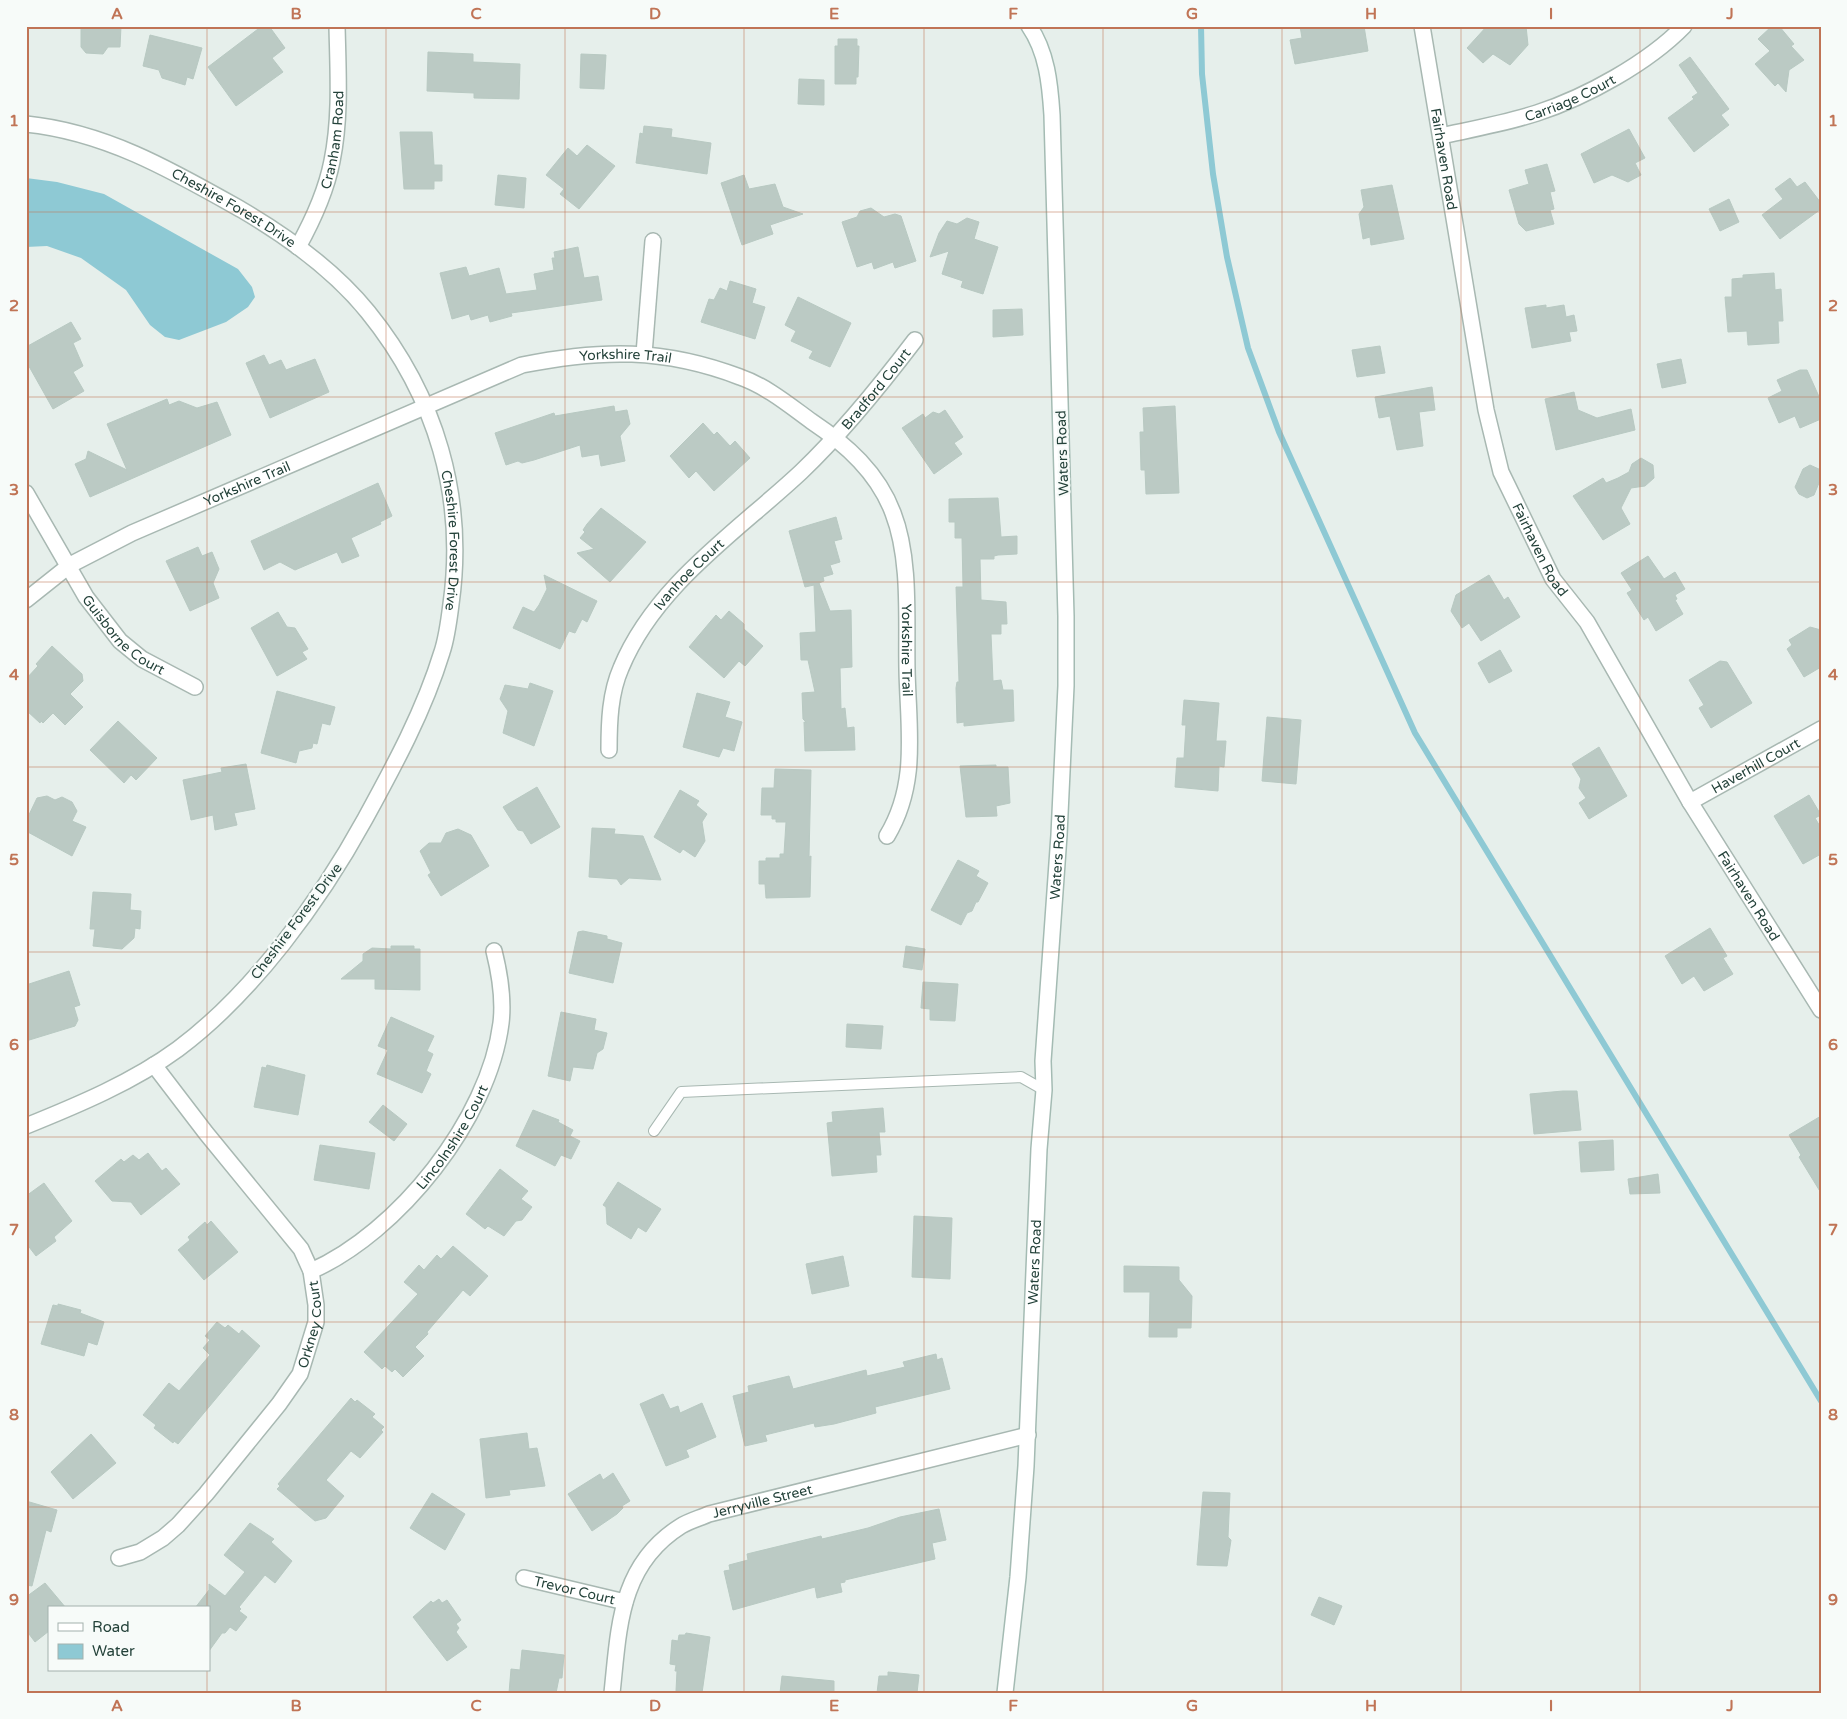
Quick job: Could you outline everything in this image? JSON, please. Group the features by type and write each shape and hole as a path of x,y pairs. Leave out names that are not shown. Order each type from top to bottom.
{"street":[{"name":"Cranham Road","path":"298,247 315,213 332,161 336,129 337,26"},
{"name":"Waters Road","path":"1005,1693 1018,1577 1028,1435 1039,1149 1044,1090 1043,1061 1066,696 1066,616 1052,101 1042,52 1029,26"},
{"name":"Fairhaven Road","path":"1422,26 1486,410 1501,472 1552,579 1587,622 1690,802 1821,1010"},
{"name":"Carriage Court","path":"1441,136 1511,121 1566,102 1605,83 1645,58 1684,26"},
{"name":"Cheshire Forest Drive","path":"26,124 71,131 146,157 280,232 344,286 368,312 404,366 426,407 437,432 448,474 456,538 454,580 442,651 416,720 342,860 280,946 243,990 216,1017 154,1065 66,1110 26,1126"},
{"path":"644,354 653,241"},
{"name":"Bradford Court","path":"834,438 915,340"},
{"name":"Yorkshire Trail","path":"26,600 70,565 132,532 522,365 568,356 609,353 672,357 741,377 768,391 834,438 866,465 882,488 894,514 901,542 906,627 909,764 906,795 898,816 886,836"},
{"name":"Ivanhoe Court","path":"609,750 613,694 621,667 649,618 706,554 795,477 834,438"},
{"name":"Guisborne Court","path":"26,493 70,565 86,597 120,641 142,659 195,687"},
{"name":"Haverhill Court","path":"1690,802 1821,729"},
{"name":"Lincolnshire Court","path":"311,1271 334,1261 357,1246 399,1210 428,1175 464,1123 477,1099 497,1047 501,1022 502,996 494,951"},
{"name":"Orkney Court","path":"119,1558 140,1552 163,1538 178,1525 225,1472 279,1404 300,1374 316,1322 316,1305 311,1271 301,1250 206,1133 154,1065"},
{"name":"Jerryville Street","path":"612,1693 620,1617 634,1574 656,1548 680,1526 709,1514 1028,1435"},
{"name":"Trevor Court","path":"524,1578 625,1602"}],"lane":[{"path":"654,1131 681,1092 1021,1077 1044,1090"}],"water":[{"path":"26,178 57,182 104,194 238,269 252,287 255,297 248,307 226,322 179,340 165,337 150,325 126,290 81,258 47,246 26,247"}],"building":[{"path":"81,26 121,26 120,47 108,47 103,54 86,53 81,47"},
{"path":"262,26 269,26 285,48 272,58 283,72 236,106 208,67"},
{"path":"1300,26 1364,26 1368,51 1295,64 1290,40 1302,38"},
{"path":"1487,26 1526,26 1528,45 1510,65 1493,54 1483,63 1467,48"},
{"path":"1772,26 1779,26 1794,44 1791,46 1804,60 1789,70 1786,92 1778,83 1775,86 1755,64 1770,51 1758,39"},
{"path":"150,35 202,48 193,79 187,77 185,85 162,78 159,70 143,66"},
{"path":"838,39 857,39 857,46 859,46 856,84 835,84 835,46 838,46"},
{"path":"428,52 473,54 473,62 520,64 519,99 474,98 474,93 427,91"},
{"path":"581,54 606,55 604,89 580,88"},
{"path":"1690,57 1729,109 1721,115 1729,125 1694,152 1668,118 1694,99 1692,97 1698,93 1679,65"},
{"path":"799,79 824,80 824,105 798,104"},
{"path":"644,126 672,129 671,137 711,143 707,174 636,163 640,133 643,134"},
{"path":"1629,129 1645,158 1635,163 1641,175 1628,182 1612,175 1594,183 1581,154"},
{"path":"400,132 432,132 434,165 442,165 442,181 434,181 434,189 404,189"},
{"path":"587,145 615,166 579,209 560,194 564,189 546,175 568,148 577,156"},
{"path":"1547,164 1555,191 1550,192 1554,209 1550,210 1554,224 1526,231 1519,224 1509,190 1529,184 1525,170"},
{"path":"498,175 526,178 524,208 495,205"},
{"path":"744,175 749,189 775,184 783,207 803,214 770,225 773,234 742,245 721,183"},
{"path":"1790,178 1797,187 1805,182 1821,203 1821,209 1780,239 1762,215 1783,199 1775,189"},
{"path":"1392,185 1404,239 1371,245 1370,237 1363,239 1359,214 1364,207 1361,190"},
{"path":"1729,199 1739,222 1720,231 1709,209"},
{"path":"871,208 884,217 895,214 901,216 916,261 895,268 893,262 874,269 872,262 857,267 842,222 857,217 860,211"},
{"path":"967,218 979,222 974,239 998,247 983,294 961,287 963,281 942,274 949,251 930,257 939,233 947,221 957,224"},
{"path":"578,247 584,278 598,276 602,300 511,313 512,316 490,322 488,315 471,320 469,314 452,319 440,273 466,267 469,276 499,268 506,294 537,290 534,274 554,270 552,258 555,258 554,252"},
{"path":"1774,273 1775,290 1781,289 1783,321 1778,321 1779,343 1748,345 1747,331 1728,332 1725,297 1732,297 1732,279 1743,278 1743,275"},
{"path":"730,281 756,289 752,303 765,307 755,339 701,322 709,299 714,300 720,288 727,291"},
{"path":"798,297 851,323 830,367 809,358 813,351 791,341 796,331 785,325"},
{"path":"1546,305 1546,308 1564,305 1566,317 1574,315 1577,331 1569,332 1571,341 1532,348 1525,308"},
{"path":"1022,309 1023,335 993,337 993,310"},
{"path":"71,322 81,339 73,343 83,366 73,372 84,391 53,409 26,361 26,347"},
{"path":"1380,346 1385,373 1357,377 1352,350"},
{"path":"264,355 269,365 281,360 286,370 315,359 329,392 270,418 246,363"},
{"path":"1681,359 1686,383 1662,388 1657,364"},
{"path":"1800,370 1807,370 1821,401 1821,419 1800,428 1795,416 1779,423 1768,398 1782,391 1777,380"},
{"path":"1432,387 1435,410 1419,412 1423,446 1397,450 1390,416 1379,418 1375,397"},
{"path":"1574,392 1578,410 1597,418 1631,409 1635,430 1556,450 1545,399"},
{"path":"167,399 169,405 179,401 197,408 217,402 231,435 90,497 75,464 86,459 88,451 127,470 107,424"},
{"path":"614,406 615,412 627,410 630,424 620,436 625,461 601,466 599,454 582,457 580,445 534,460 522,463 518,461 506,465 495,433 554,413 555,416"},
{"path":"1175,406 1179,493 1146,494 1145,470 1141,470 1140,432 1144,432 1143,408"},
{"path":"945,410 963,437 954,443 962,454 934,474 902,428 923,414 925,418 933,412 939,414"},
{"path":"703,423 714,435 717,432 730,446 735,441 750,458 714,491 696,471 689,478 670,456"},
{"path":"1641,458 1653,465 1654,478 1645,486 1631,488 1621,508 1630,524 1603,540 1573,496 1603,478 1606,483 1629,472 1632,464"},
{"path":"1810,465 1821,470 1821,478 1814,495 1807,498 1799,494 1795,487 1803,469"},
{"path":"378,483 392,516 380,522 381,524 351,538 359,556 342,563 337,552 295,570 280,562 264,570 251,541"},
{"path":"998,498 1001,537 1017,536 1017,554 998,555 994,556 994,559 980,559 981,600 1006,602 1007,624 1001,624 1001,634 991,634 993,681 1001,680 1003,690 1013,690 1014,721 964,726 964,722 957,723 956,688 957,682 959,682 956,587 963,587 962,538 955,538 955,522 949,522 949,499"},
{"path":"601,508 646,542 610,582 577,553 594,549 580,538 585,532 583,530 587,524"},
{"path":"836,517 842,539 834,541 840,562 830,565 833,574 823,577 824,581 819,583 830,611 851,610 852,667 840,668 841,709 845,708 847,728 854,727 855,750 805,751 804,722 807,723 803,719 802,693 815,692 808,660 801,660 800,633 816,632 814,585 805,587 789,531"},
{"path":"198,547 202,556 212,552 219,569 213,583 219,598 190,611 166,561"},
{"path":"1648,556 1664,579 1675,572 1685,589 1675,595 1677,599 1675,600 1683,614 1656,631 1648,617 1644,620 1627,593 1632,590 1621,573"},
{"path":"544,575 597,601 587,622 582,619 575,633 569,631 560,649 513,628 523,607 534,612 539,605 547,589"},
{"path":"1489,575 1504,600 1508,597 1520,617 1481,641 1469,623 1462,628 1451,611 1456,595"},
{"path":"729,611 744,624 744,629 763,646 745,666 739,661 724,678 689,647 716,615 721,620"},
{"path":"278,612 287,627 295,628 308,649 302,652 307,659 277,676 251,628"},
{"path":"1810,627 1821,630 1821,667 1804,677 1787,649 1792,645 1789,640"},
{"path":"52,646 82,674 83,681 70,694 83,707 65,725 53,713 43,723 41,721 40,723 26,710 26,679"},
{"path":"1500,650 1512,671 1489,683 1478,663"},
{"path":"1720,661 1727,662 1752,703 1711,728 1699,708 1704,705 1689,680"},
{"path":"530,683 553,691 534,746 503,733 508,711 500,699 505,685 528,689"},
{"path":"277,691 335,707 330,725 322,723 317,744 313,743 312,748 299,751 296,763 261,753"},
{"path":"697,693 730,702 725,717 742,722 734,751 723,748 719,757 683,747"},
{"path":"1184,700 1219,703 1216,741 1226,741 1224,767 1219,766 1218,791 1175,787 1177,758 1184,758 1186,725 1182,725"},
{"path":"1267,717 1301,720 1296,784 1262,781"},
{"path":"118,721 157,758 136,780 131,775 124,783 90,750"},
{"path":"1599,747 1627,796 1589,819 1579,803 1586,798 1579,788 1581,779 1572,764"},
{"path":"246,764 255,809 234,813 237,825 215,830 213,815 191,820 183,780 222,772 221,768"},
{"path":"996,765 996,767 1008,767 1010,803 996,806 997,816 966,817 960,766"},
{"path":"775,769 811,770 810,897 766,898 765,884 759,884 759,861 766,861 766,858 780,858 780,854 784,854 786,822 776,822 776,819 772,819 772,815 761,815 762,788 774,788"},
{"path":"537,787 560,827 531,844 523,831 518,830 503,807"},
{"path":"680,790 699,801 696,805 707,814 702,822 705,841 695,857 683,849 680,853 654,837"},
{"path":"1809,795 1821,815 1815,818 1821,828 1821,854 1803,864 1774,816"},
{"path":"47,796 55,800 62,797 72,802 77,811 72,821 86,827 72,856 26,831 26,821 37,798"},
{"path":"592,828 615,829 614,834 643,836 661,880 629,878 621,885 617,879 589,877"},
{"path":"458,829 471,835 489,866 441,896 428,875 431,873 420,851 429,843 441,843 446,833"},
{"path":"958,860 979,871 976,876 988,883 978,902 976,902 972,911 967,913 961,925 931,910"},
{"path":"93,892 131,894 130,910 141,911 140,929 135,928 134,938 122,949 93,946 95,929 90,929"},
{"path":"1710,928 1727,956 1723,958 1733,974 1704,991 1694,976 1682,984 1665,956"},
{"path":"583,931 607,936 607,939 622,943 613,983 569,973 578,932"},
{"path":"391,946 414,946 414,949 420,949 420,990 375,989 375,979 341,979 363,961 363,954 372,948 391,949"},
{"path":"906,946 925,949 922,970 903,967"},
{"path":"69,971 80,1005 74,1007 78,1020 75,1026 26,1041 26,985"},
{"path":"923,982 958,984 955,1021 930,1020 930,1009 921,1008"},
{"path":"561,1012 596,1019 594,1030 607,1033 603,1049 597,1053 593,1069 573,1067 570,1081 548,1076"},
{"path":"391,1017 434,1036 427,1051 433,1054 426,1071 431,1074 422,1093 377,1074 388,1050 378,1046"},
{"path":"847,1024 883,1026 881,1049 846,1047"},
{"path":"267,1065 305,1075 298,1115 254,1107 262,1067 266,1068"},
{"path":"1577,1091 1581,1130 1534,1134 1530,1094"},
{"path":"383,1105 407,1124 394,1141 369,1122"},
{"path":"883,1108 885,1132 879,1132 881,1155 876,1155 877,1172 832,1176 827,1123 833,1122 832,1112"},
{"path":"533,1110 559,1120 558,1122 573,1130 570,1136 580,1141 571,1159 561,1155 555,1166 516,1146"},
{"path":"1821,1116 1821,1193 1799,1157 1801,1155 1789,1135"},
{"path":"1613,1140 1614,1170 1581,1172 1579,1142"},
{"path":"320,1145 375,1153 369,1189 314,1180"},
{"path":"148,1153 162,1171 166,1168 180,1184 141,1215 131,1202 112,1201 95,1181 121,1159 124,1162 133,1155 139,1160"},
{"path":"500,1169 528,1191 521,1199 532,1207 522,1220 516,1221 504,1236 488,1226 485,1229 466,1214"},
{"path":"1658,1174 1660,1193 1630,1194 1628,1179"},
{"path":"618,1182 661,1209 646,1232 638,1227 631,1239 607,1224 606,1207 603,1205"},
{"path":"44,1183 72,1221 54,1237 56,1241 36,1256 26,1243 26,1196"},
{"path":"914,1216 952,1218 950,1279 912,1277"},
{"path":"211,1221 238,1252 204,1280 178,1250 190,1240 188,1237 205,1222 207,1225"},
{"path":"453,1246 488,1276 470,1296 463,1290 427,1332 428,1334 415,1347 424,1356 403,1377 395,1369 392,1372 385,1366 382,1369 364,1352 418,1294 404,1282 419,1265 424,1270 437,1255 441,1259"},
{"path":"843,1256 849,1286 812,1294 806,1264"},
{"path":"1124,1266 1179,1267 1179,1280 1192,1296 1191,1328 1177,1328 1177,1337 1149,1337 1150,1292 1124,1292"},
{"path":"58,1304 81,1310 80,1313 104,1322 97,1345 88,1342 84,1356 41,1344 53,1305 58,1306"},
{"path":"217,1322 225,1328 228,1325 239,1334 242,1330 260,1346 178,1444 174,1441 173,1443 154,1428 156,1425 143,1415 169,1383 179,1391 210,1355 203,1348 210,1340 205,1336"},
{"path":"936,1354 937,1360 942,1358 950,1389 875,1407 876,1413 834,1424 815,1427 814,1423 765,1435 767,1441 745,1446 733,1396 749,1392 748,1386 789,1376 793,1389 866,1370 867,1376 905,1367 903,1362"},
{"path":"663,1394 670,1409 678,1406 680,1413 702,1403 716,1437 686,1450 689,1457 666,1466 640,1404"},
{"path":"351,1398 355,1402 357,1400 375,1414 372,1417 384,1427 381,1430 383,1432 360,1458 351,1451 326,1480 344,1496 326,1518 315,1521 277,1489 280,1486 278,1484"},
{"path":"527,1433 529,1449 537,1448 545,1486 509,1490 510,1495 486,1498 480,1439"},
{"path":"91,1434 116,1463 73,1499 51,1472"},
{"path":"613,1473 630,1501 622,1506 623,1508 617,1514 592,1531 568,1494 600,1474 603,1480"},
{"path":"1203,1492 1230,1493 1228,1537 1231,1540 1227,1566 1197,1565"},
{"path":"432,1493 465,1514 445,1550 410,1528"},
{"path":"26,1501 57,1510 51,1532 46,1530 32,1586 26,1585"},
{"path":"939,1509 946,1540 932,1543 935,1559 845,1580 845,1582 840,1583 842,1592 817,1598 815,1587 733,1610 724,1571 730,1570 729,1565 748,1560 747,1554 821,1536 822,1539 868,1528 900,1517"},
{"path":"250,1523 274,1539 271,1542 292,1561 275,1583 265,1575 239,1607 241,1609 239,1611 247,1617 236,1631 230,1627 225,1633 222,1633 210,1650 210,1606 197,1606 209,1590 209,1584 225,1596 245,1572 224,1555"},
{"path":"45,1583 64,1606 48,1606 48,1632 35,1642 26,1630 26,1597"},
{"path":"1319,1597 1342,1606 1334,1625 1311,1615"},
{"path":"439,1599 442,1603 447,1600 461,1620 456,1624 459,1628 456,1632 467,1647 447,1661 413,1617 431,1601 433,1603"},
{"path":"686,1633 710,1637 702,1693 676,1691 676,1665 670,1664 672,1640 678,1641 679,1635 685,1635"},
{"path":"522,1650 564,1655 562,1678 559,1678 556,1693 509,1693 511,1669 520,1670"},
{"path":"888,1672 919,1675 917,1693 877,1693 879,1676 888,1676"},
{"path":"782,1676 834,1681 834,1693 780,1693"}],"waterway":[{"path":"1201,26 1202,74 1213,174 1227,257 1248,348 1279,432 1415,733 1821,1401"}]}
